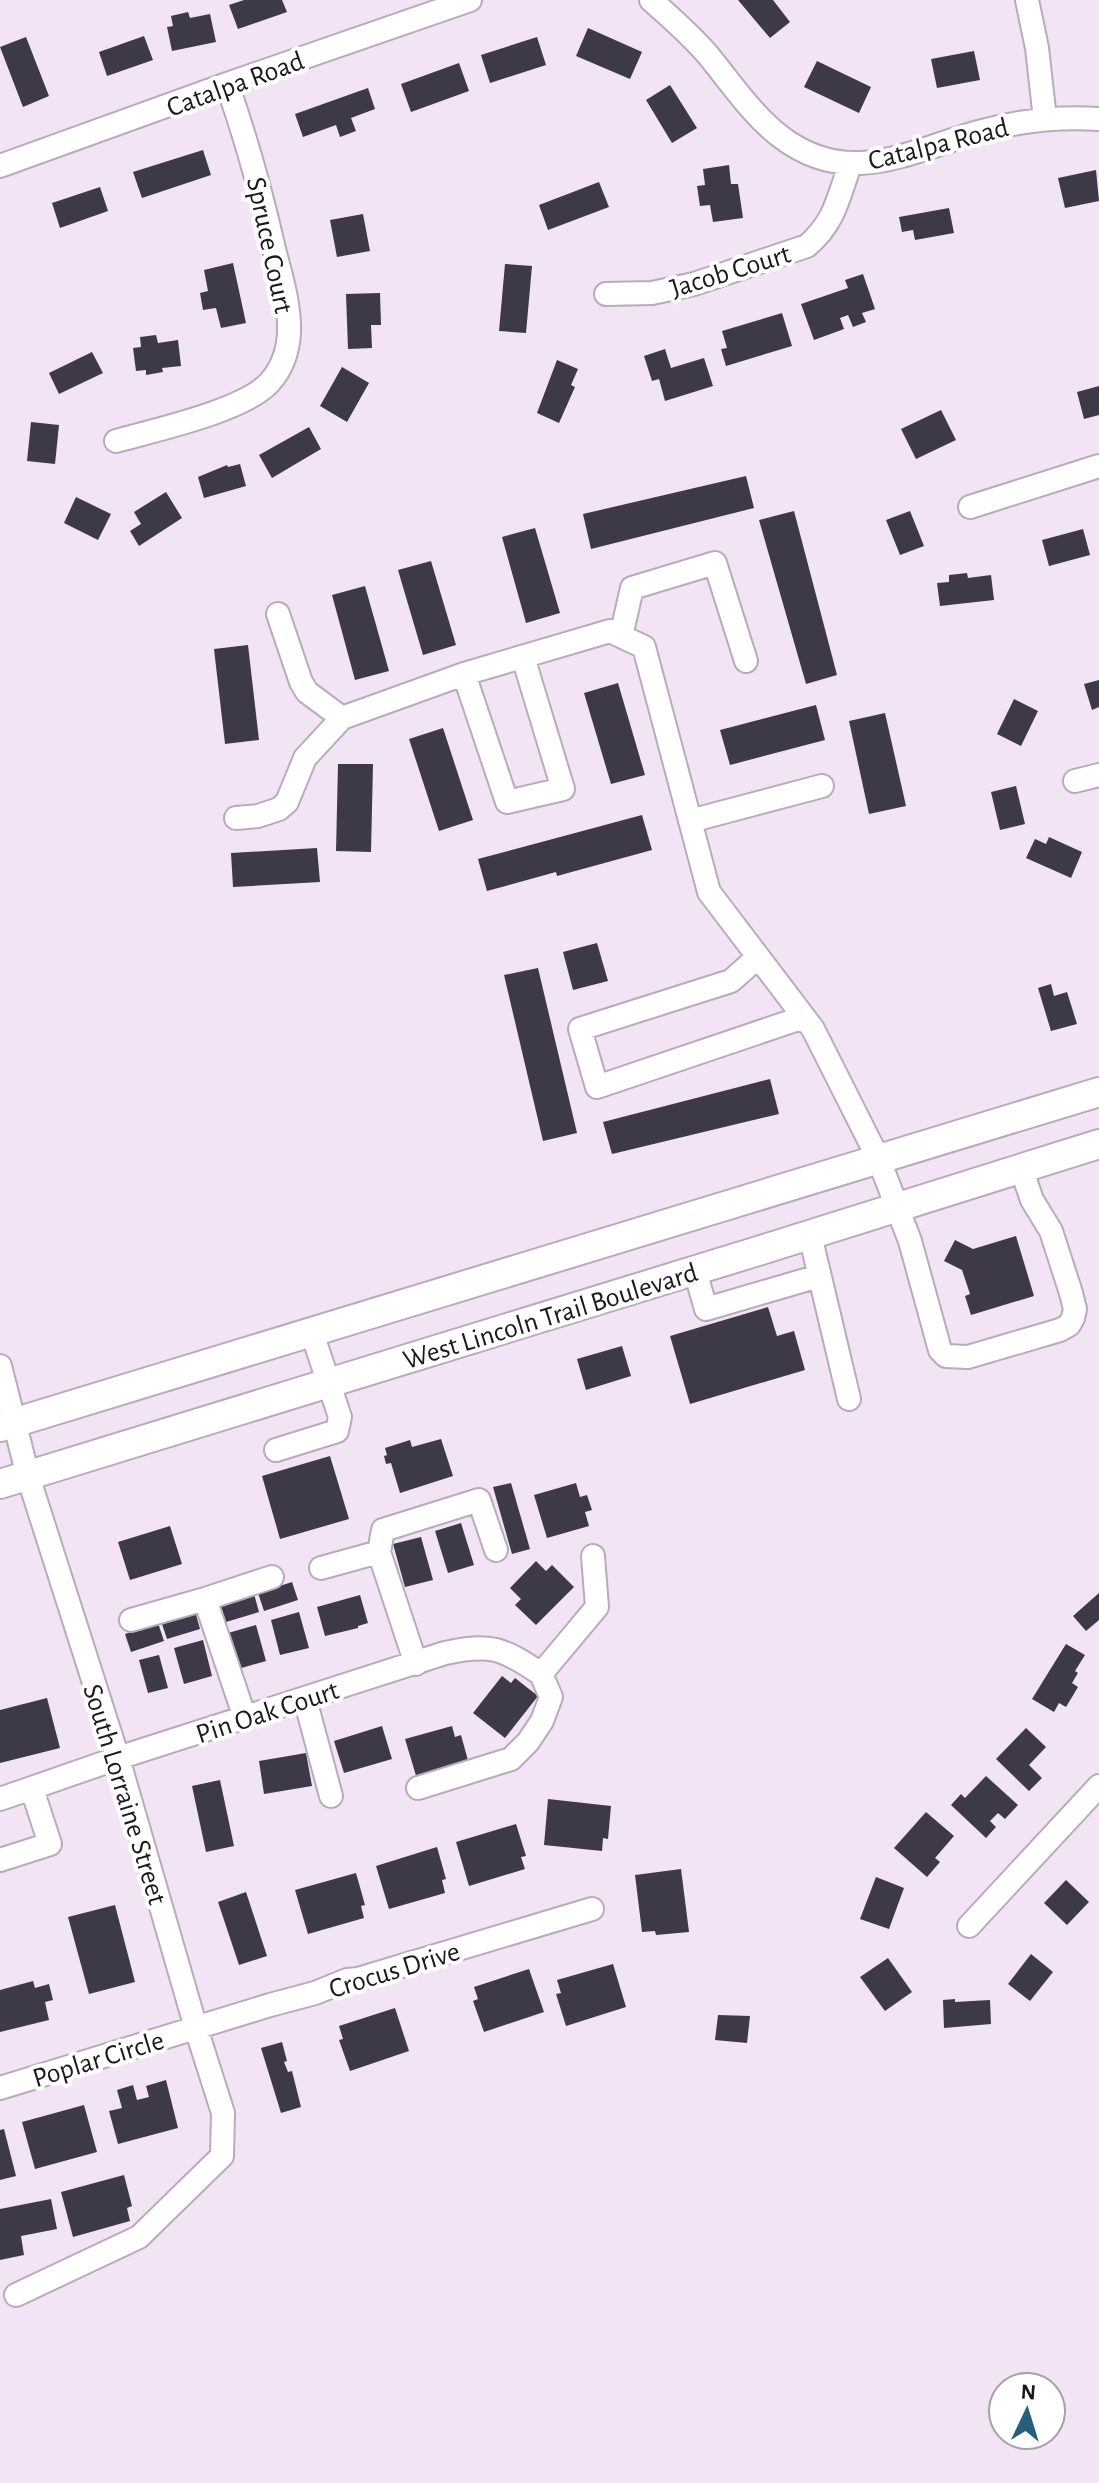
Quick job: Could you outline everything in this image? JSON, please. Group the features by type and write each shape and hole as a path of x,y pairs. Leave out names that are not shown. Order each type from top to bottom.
{"main road":[{"name":"West Lincoln Trail Boulevard","path":"8,1425 1099,1092"},
{"name":"West Lincoln Trail Boulevard","path":"0,1484 1099,1144"}],"street":[{"name":"Catalpa Road","path":"0,166 470,0"},
{"name":"Catalpa Road","path":"651,0 687,32 779,136 801,151 825,161 850,165 876,163 1029,120 1099,119"},
{"path":"1027,0 1037,48 1045,119"},
{"name":"Spruce Court","path":"116,441 237,405 268,384 280,368 287,351 288,313 282,279 250,150 227,84"},
{"name":"Jacob Court","path":"606,294 652,293 694,284 807,246 830,222 850,165"},
{"path":"970,507 1099,466"},
{"path":"621,636 632,588 715,563 746,661"},
{"path":"278,614 307,692 342,718"},
{"path":"236,818 258,816 279,809 287,802 305,758 342,718 464,674 610,631 644,647 709,892 813,1029 879,1160 910,1241 940,1350 946,1356 968,1357 1060,1330 1069,1325 1073,1318 1075,1309 1071,1293 1051,1231 1032,1200 1021,1168"},
{"path":"464,674 507,802 563,789 523,657"},
{"path":"1075,781 1099,775"},
{"path":"690,821 822,786"},
{"path":"758,957 731,981 580,1029 597,1087 804,1017"},
{"path":"810,1235 849,1399"},
{"path":"695,1271 706,1309 819,1276"},
{"path":"276,1450 337,1431 340,1417 312,1333"},
{"name":"South Lorraine Street","path":"0,1366 8,1425 28,1476 118,1758 223,2113 222,2156 139,2237 16,2295"},
{"path":"416,1664 379,1552 383,1530 479,1500 496,1550"},
{"path":"321,1568 379,1552"},
{"path":"418,1788 511,1759 528,1742 542,1721 551,1697 541,1674 597,1607 593,1556"},
{"path":"131,1620 272,1577"},
{"path":"205,1599 245,1718"},
{"name":"Pin Oak Court","path":"0,1799 445,1653 475,1647 499,1650 541,1674"},
{"path":"305,1699 331,1796"},
{"path":"969,1926 1099,1786"},
{"path":"0,1860 50,1844 32,1789"},
{"name":"Crocus Drive","path":"196,2028 315,1993 347,1980 592,1909"},
{"name":"Poplar Circle","path":"0,2088 196,2028"}],"building":[{"path":"244,0 282,0 287,12 238,29 229,5"},
{"path":"738,0 773,0 790,22 770,38"},
{"path":"188,12 190,18 210,14 216,42 172,51 167,27 173,26 171,16"},
{"path":"588,28 642,52 630,79 576,56"},
{"path":"144,36 153,60 107,76 99,52"},
{"path":"26,37 49,96 23,107 0,47"},
{"path":"537,37 546,65 490,83 481,55"},
{"path":"974,51 980,80 937,88 931,59"},
{"path":"817,61 871,87 859,113 804,87"},
{"path":"459,63 469,91 411,112 401,84"},
{"path":"670,85 697,128 672,143 646,100"},
{"path":"368,88 375,109 351,118 356,131 340,137 336,125 303,137 295,114"},
{"path":"203,150 211,175 142,198 133,172"},
{"path":"729,165 731,184 738,184 743,218 713,222 710,205 700,206 697,186 705,185 703,169"},
{"path":"1096,170 1099,201 1065,208 1058,178"},
{"path":"599,182 609,207 548,230 539,205"},
{"path":"100,187 108,211 60,228 52,203"},
{"path":"949,208 954,233 915,240 913,230 902,232 899,217"},
{"path":"363,214 370,251 337,257 330,220"},
{"path":"233,263 246,323 221,328 216,308 203,310 200,293 208,291 204,270"},
{"path":"505,264 532,266 526,333 499,331"},
{"path":"863,274 875,309 862,313 866,322 853,327 848,315 840,318 844,329 814,340 801,304 848,288 845,280"},
{"path":"380,293 381,325 371,325 372,348 348,349 346,294"},
{"path":"782,313 792,346 726,366 721,349 727,348 722,331"},
{"path":"156,335 158,343 178,340 181,366 162,368 163,372 146,375 146,370 136,371 133,348 141,347 140,337"},
{"path":"665,349 671,368 704,358 713,386 665,401 659,379 652,381 644,356"},
{"path":"92,352 103,373 59,394 49,373"},
{"path":"557,360 578,369 571,385 575,387 559,423 537,413"},
{"path":"342,367 369,383 347,422 320,406"},
{"path":"1099,386 1099,415 1084,419 1077,392"},
{"path":"941,410 956,440 916,459 901,429"},
{"path":"31,422 59,425 55,464 27,461"},
{"path":"309,427 321,449 272,478 259,455"},
{"path":"240,464 246,486 204,498 198,477 227,465"},
{"path":"746,476 754,508 591,549 583,514"},
{"path":"166,492 182,518 139,546 130,531 141,524 134,512"},
{"path":"76,497 111,514 98,540 64,523"},
{"path":"794,511 837,675 806,684 759,520"},
{"path":"910,511 924,546 900,555 886,520"},
{"path":"535,528 560,613 526,623 502,537"},
{"path":"1083,529 1090,555 1049,566 1042,540"},
{"path":"431,561 456,645 423,655 398,570"},
{"path":"967,573 968,578 991,575 994,600 940,606 937,583 949,582 949,575"},
{"path":"365,586 389,671 355,680 332,595"},
{"path":"248,645 259,740 225,744 214,649"},
{"path":"1099,680 1099,707 1092,710 1084,684"},
{"path":"618,683 645,775 611,784 584,693"},
{"path":"1014,699 1038,711 1021,746 997,734"},
{"path":"816,705 825,740 730,765 720,730"},
{"path":"885,713 906,806 869,814 849,721"},
{"path":"443,728 473,820 439,831 409,739"},
{"path":"338,764 373,764 371,852 336,851"},
{"path":"1016,786 1025,824 1000,830 991,792"},
{"path":"642,815 652,850 487,891 478,859"},
{"path":"1049,837 1082,852 1071,878 1026,858 1035,839 1046,844"},
{"path":"317,848 320,882 233,887 231,853"},
{"path":"597,943 608,981 573,990 563,952"},
{"path":"538,968 577,1133 543,1141 504,975"},
{"path":"1051,984 1054,996 1067,992 1077,1024 1051,1031 1038,988"},
{"path":"770,1079 779,1114 612,1154 603,1122"},
{"path":"1016,1236 1034,1296 971,1315 965,1296 970,1294 962,1270 944,1261 955,1240 973,1249"},
{"path":"768,1307 777,1336 794,1331 805,1370 690,1404 670,1336"},
{"path":"622,1346 631,1376 586,1390 577,1359"},
{"path":"441,1439 453,1476 400,1493 391,1463 386,1464 385,1448 410,1440 412,1447"},
{"path":"330,1456 349,1519 280,1539 262,1476"},
{"path":"511,1483 530,1549 512,1554 493,1487"},
{"path":"576,1483 580,1497 587,1495 592,1510 585,1512 589,1526 547,1538 534,1495"},
{"path":"461,1523 474,1565 448,1573 435,1531"},
{"path":"170,1526 182,1564 130,1580 118,1542"},
{"path":"421,1537 433,1580 405,1587 393,1544"},
{"path":"536,1561 546,1571 552,1565 574,1587 536,1625 515,1605 521,1599 510,1588"},
{"path":"292,1582 298,1600 264,1611 258,1593"},
{"path":"1099,1593 1099,1620 1086,1631 1073,1616"},
{"path":"254,1594 259,1612 226,1622 220,1604"},
{"path":"360,1595 368,1623 325,1636 317,1607"},
{"path":"195,1611 200,1629 167,1639 161,1621"},
{"path":"299,1612 309,1648 280,1655 271,1620"},
{"path":"158,1623 164,1641 131,1652 125,1634"},
{"path":"256,1625 266,1661 238,1669 228,1633"},
{"path":"203,1640 212,1676 184,1684 174,1648"},
{"path":"1066,1644 1085,1655 1072,1683 1078,1687 1066,1707 1059,1703 1054,1712 1032,1699"},
{"path":"159,1655 168,1688 148,1693 139,1660"},
{"path":"502,1676 511,1683 515,1678 538,1696 505,1738 473,1713"},
{"path":"47,1698 60,1748 0,1763 0,1710"},
{"path":"382,1726 392,1759 344,1773 334,1741"},
{"path":"452,1726 455,1737 461,1735 469,1764 417,1779 405,1739"},
{"path":"1026,1728 1046,1747 1029,1765 1042,1778 1029,1791 996,1759"},
{"path":"306,1753 312,1786 264,1794 259,1761"},
{"path":"986,1776 1018,1805 1005,1819 998,1813 990,1821 996,1827 986,1838 951,1805 961,1794 965,1798"},
{"path":"220,1780 234,1846 206,1852 192,1786"},
{"path":"548,1799 611,1806 608,1839 603,1838 602,1851 544,1845"},
{"path":"926,1812 954,1836 935,1858 940,1862 927,1877 894,1848"},
{"path":"516,1824 526,1856 521,1857 525,1869 469,1886 456,1842"},
{"path":"437,1847 446,1879 442,1880 445,1893 389,1909 376,1866"},
{"path":"681,1869 689,1932 656,1935 655,1931 642,1932 635,1875"},
{"path":"356,1873 365,1905 361,1906 364,1918 308,1934 295,1890"},
{"path":"876,1877 904,1888 889,1929 860,1919"},
{"path":"1066,1880 1089,1902 1067,1925 1044,1903"},
{"path":"246,1892 267,1956 239,1965 218,1902"},
{"path":"115,1905 135,1982 89,1994 68,1917"},
{"path":"1031,1954 1053,1972 1030,2001 1008,1984"},
{"path":"888,1958 912,1992 885,2011 860,1977"},
{"path":"613,1964 626,2007 566,2026 556,1994 561,1993 557,1980"},
{"path":"529,1969 544,2012 484,2032 473,2001 478,1999 474,1987"},
{"path":"33,1981 35,1988 49,1984 53,2000 45,2002 49,2020 0,2032 0,1990"},
{"path":"955,1999 955,2002 990,2000 991,2024 944,2028 943,2000"},
{"path":"395,2008 409,2051 350,2071 339,2040 343,2039 339,2026"},
{"path":"718,2015 750,2016 747,2043 715,2040"},
{"path":"282,2042 287,2061 284,2062 288,2072 292,2071 301,2107 281,2113 261,2048"},
{"path":"166,2080 178,2128 118,2144 109,2111 122,2108 117,2090 133,2085 137,2100 149,2097 146,2086"},
{"path":"84,2105 97,2152 35,2169 22,2122"},
{"path":"4,2129 16,2176 0,2180 0,2130"},
{"path":"124,2175 132,2206 127,2208 130,2221 73,2237 61,2192"},
{"path":"51,2199 57,2229 21,2236 24,2255 0,2260 0,2209"}]}
